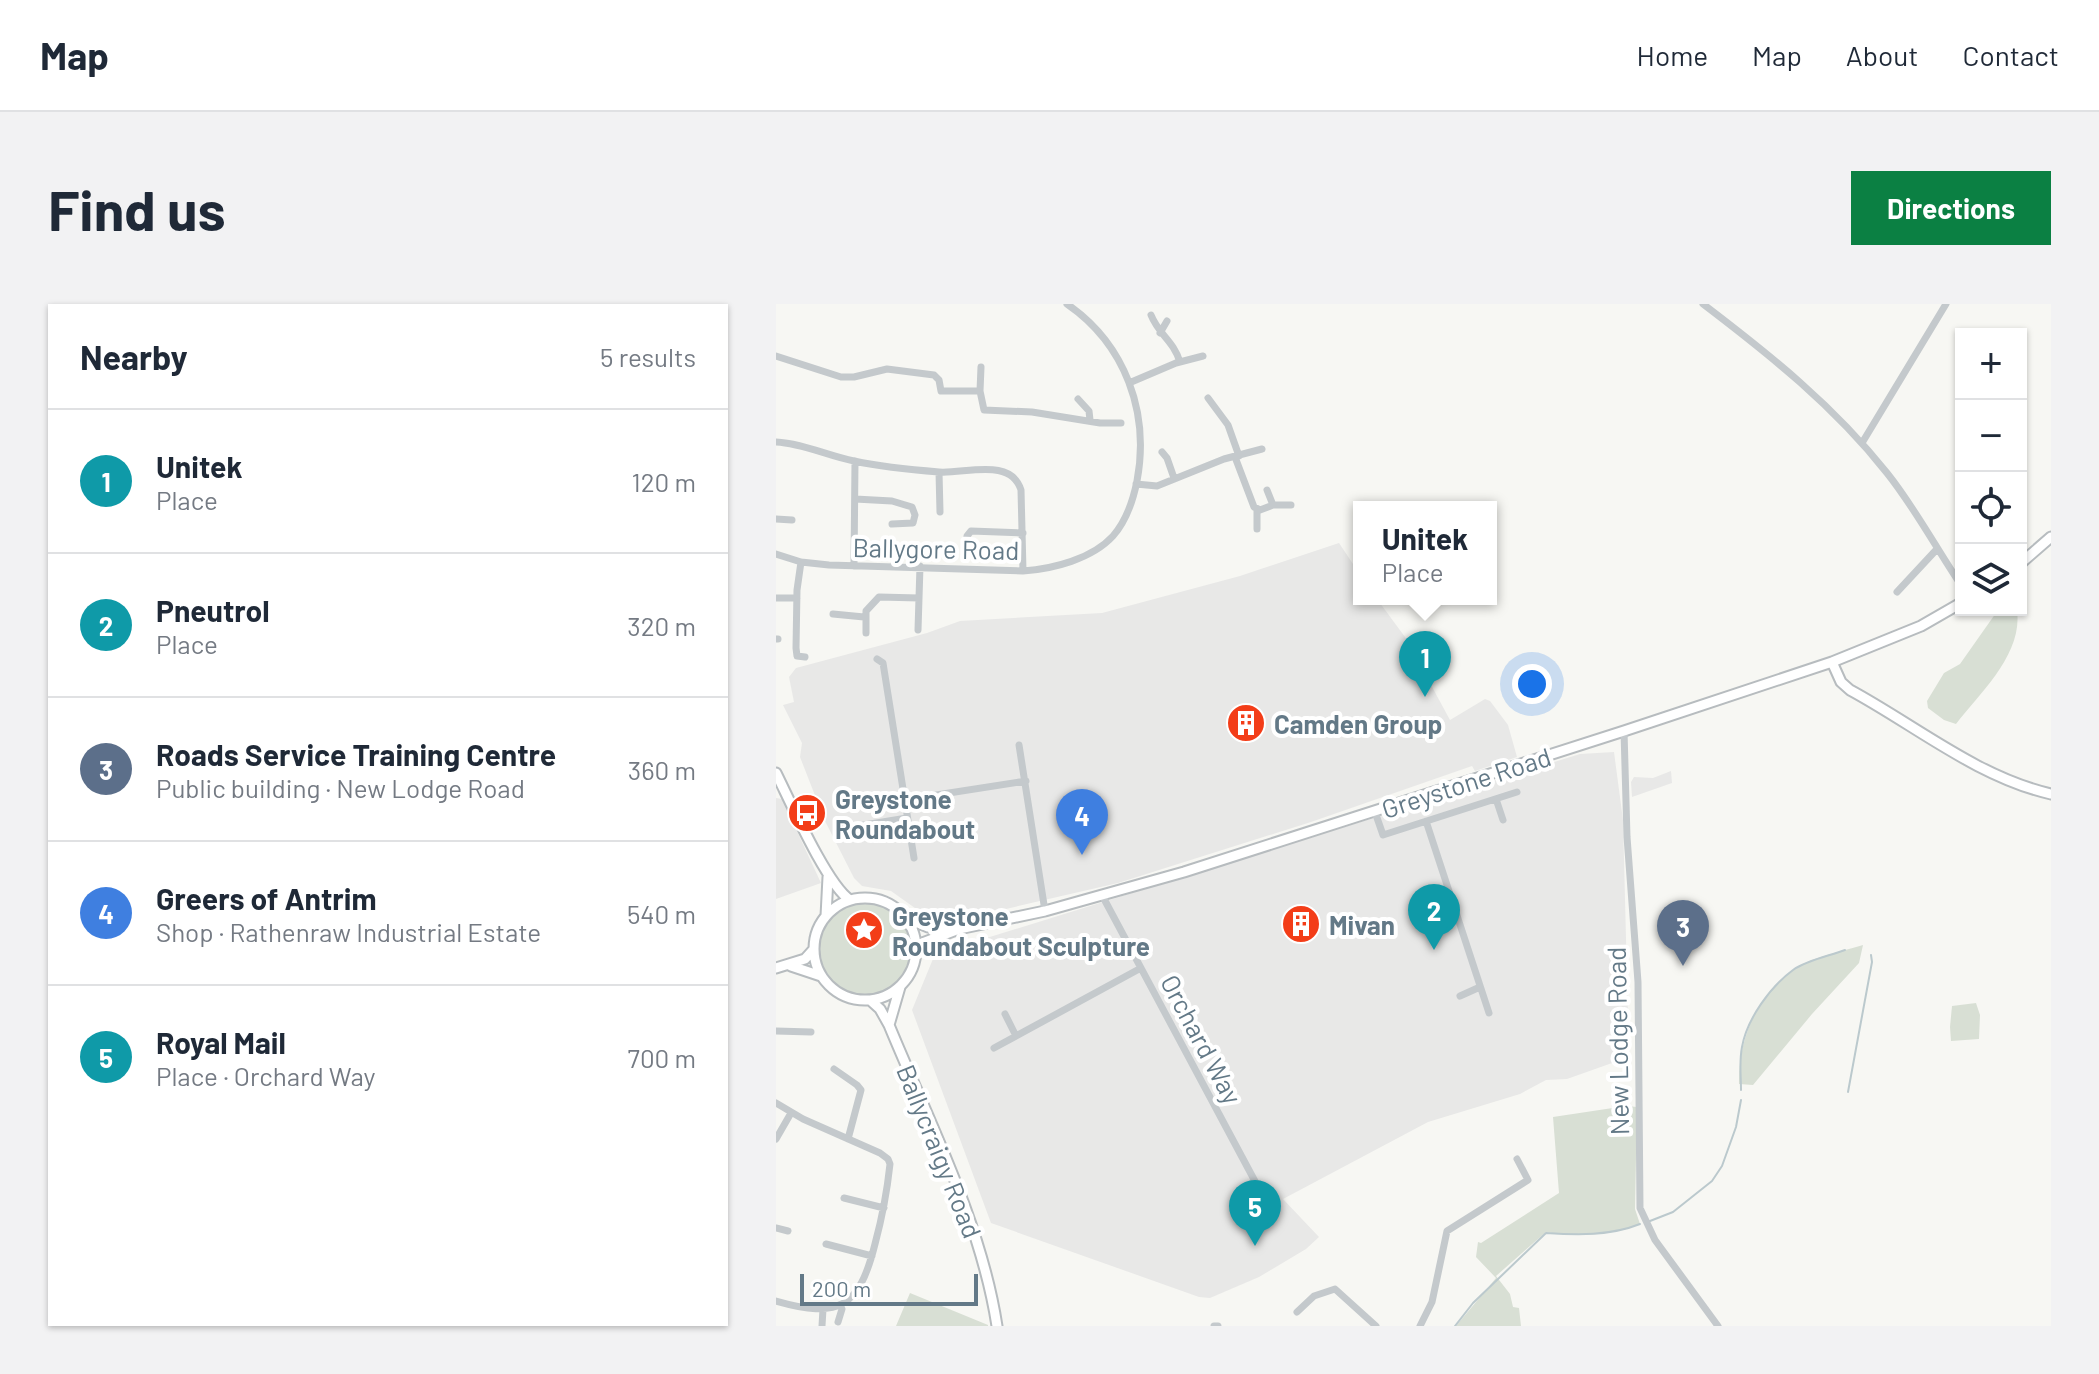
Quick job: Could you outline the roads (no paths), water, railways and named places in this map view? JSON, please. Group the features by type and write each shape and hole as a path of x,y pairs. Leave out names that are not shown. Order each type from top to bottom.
{"main road":[{"path":"2027,558 2051,537"},
{"name":"Greystone Road","path":"917,945 959,929 1103,897 1624,731 1832,662 1921,626 1955,606"},
{"path":"1832,662 1840,679 1850,690 1983,769 2022,786 2051,794"},
{"path":"776,773 839,892 850,900"},
{"path":"828,873 826,916 815,937 814,949 821,976 832,989 846,997 881,998 900,987"},
{"path":"826,916 850,900 874,899 886,902 906,917 917,945 914,966 900,987 889,1025"},
{"name":"Greystone Road","path":"906,917 928,927 959,929"},
{"path":"776,968 809,956 814,949"},
{"path":"788,965 821,976"},
{"name":"Ballycraigy Road","path":"870,1000 880,1009 889,1025 979,1245 997,1326"}],"street":[{"name":"Ballygore Road","path":"776,554 801,562 854,566 1023,571 1064,563 1104,544 1118,530 1128,513 1136,484 1142,433 1129,383 1103,335 1067,304"},
{"path":"1703,304 1792,373 1835,412 1888,474 1955,576"},
{"path":"1862,443 1946,304"},
{"path":"1151,315 1160,333 1171,341 1180,362"},
{"path":"1160,333 1167,321"},
{"path":"776,356 841,377 898,369 937,377 941,391 980,391"},
{"path":"1129,383 1203,356"},
{"path":"981,367 980,391 984,410 1032,412 1100,423 1121,423"},
{"path":"1078,399 1089,411 1090,420"},
{"path":"1207,402 1229,428 1249,499 1257,509 1257,529"},
{"path":"776,442 855,461 939,472 997,470 1014,477 1021,490 1023,571"},
{"path":"1136,484 1155,486 1262,449"},
{"path":"1162,452 1174,478"},
{"path":"854,566 855,461"},
{"path":"939,472 940,512"},
{"path":"1267,490 1273,505"},
{"path":"855,499 892,501 912,507 915,515 913,523 892,524"},
{"path":"1257,509 1291,505"},
{"path":"776,519 792,520"},
{"path":"984,519 984,531"},
{"path":"967,554 969,533 1023,533"},
{"path":"1897,592 1937,549"},
{"path":"801,562 797,598 797,656 805,657"},
{"path":"920,566 921,627"},
{"path":"866,633 864,617 879,597 919,598"},
{"path":"776,598 797,598"},
{"path":"836,618 864,617"},
{"path":"877,659 883,663 914,858"},
{"name":"New Lodge Road","path":"1624,731 1627,837 1638,982 1640,1208 1655,1240 1718,1326"},
{"path":"1019,745 1045,911"},
{"path":"904,800 1026,781"},
{"path":"1375,812 1383,835 1517,792"},
{"path":"1496,799 1503,820"},
{"path":"858,826 907,818"},
{"path":"1426,821 1489,1013"},
{"name":"Orchard Way","path":"1103,897 1265,1200"},
{"path":"994,1048 1141,968"},
{"path":"1460,996 1480,987"},
{"path":"1005,1014 1016,1036"},
{"path":"776,1031 811,1032"},
{"path":"834,1069 861,1090 848,1139"},
{"path":"776,1103 889,1160 884,1208 863,1284 839,1305 823,1309 804,1309 776,1303"},
{"path":"776,1139 791,1113"},
{"path":"1420,1326 1432,1302 1447,1231 1528,1180 1517,1159"},
{"path":"844,1198 884,1208"},
{"path":"776,1228 788,1231"},
{"path":"826,1244 872,1256"},
{"path":"1297,1312 1314,1296 1335,1289 1376,1326"},
{"path":"838,1322 842,1309 839,1305"},
{"path":"822,1326 823,1309"}],"waterway":[{"path":"1741,1090 1745,1036 1768,994 1799,967 1845,950"},
{"path":"1848,1092 1871,955"},
{"path":"1650,1221 1673,1212 1712,1181 1722,1166 1736,1127 1741,1100"},
{"path":"1455,1326 1473,1303 1546,1233 1605,1233 1640,1224"}],"place":[{"name":"Unitek","path":"1425,697"},
{"name":"Camden Group","path":"1246,723"},
{"name":"Greystone Roundabout","path":"807,813"},
{"name":"Greers of Antrim","path":"1082,855"},
{"name":"Mivan","path":"1301,924"},
{"name":"Greystone Roundabout Sculpture","path":"864,930"},
{"name":"Pneutrol","path":"1434,950"},
{"name":"Roads Service Training Centre","path":"1683,966"},
{"name":"Royal Mail","path":"1255,1246"}]}
